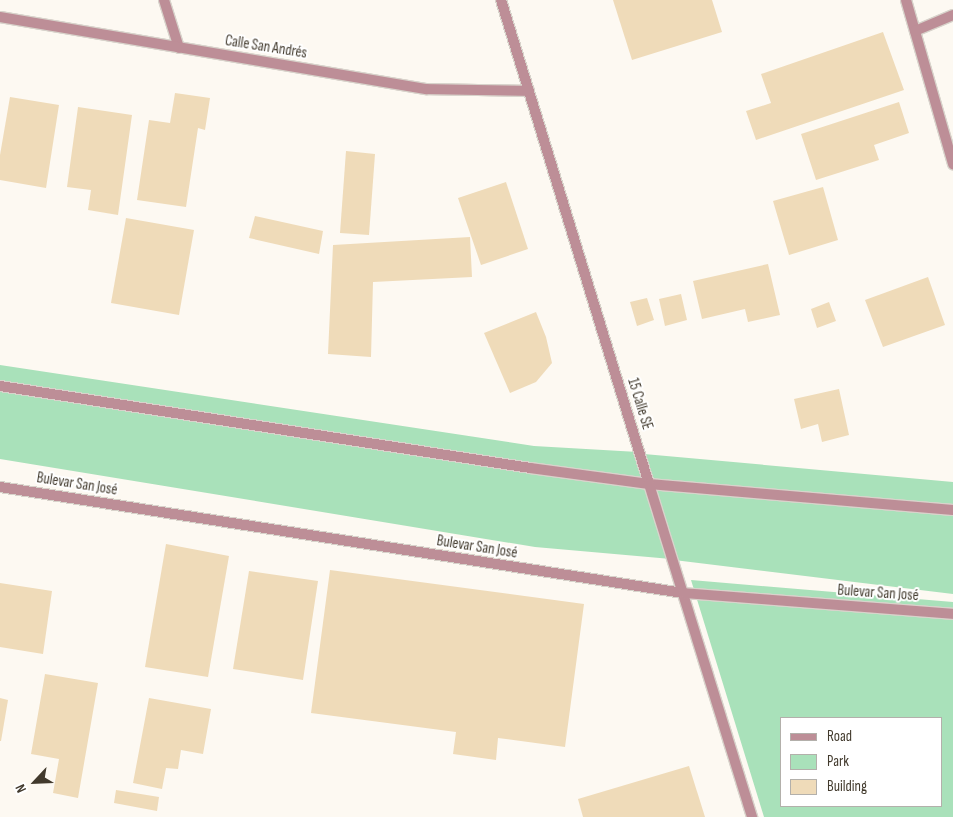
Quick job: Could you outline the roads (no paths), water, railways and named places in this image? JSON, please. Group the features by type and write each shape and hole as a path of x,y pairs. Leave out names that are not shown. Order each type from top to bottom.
{"street":[{"path":"164,0 179,48"},
{"name":"15 Calle SE","path":"502,0 752,817"},
{"path":"906,0 953,164"},
{"path":"915,31 953,15"},
{"name":"Calle San Andrés","path":"0,17 428,89 529,91"},
{"path":"0,386 530,468 649,484 953,510"},
{"name":"Bulevar San José","path":"0,487 684,593 953,614"}]}
